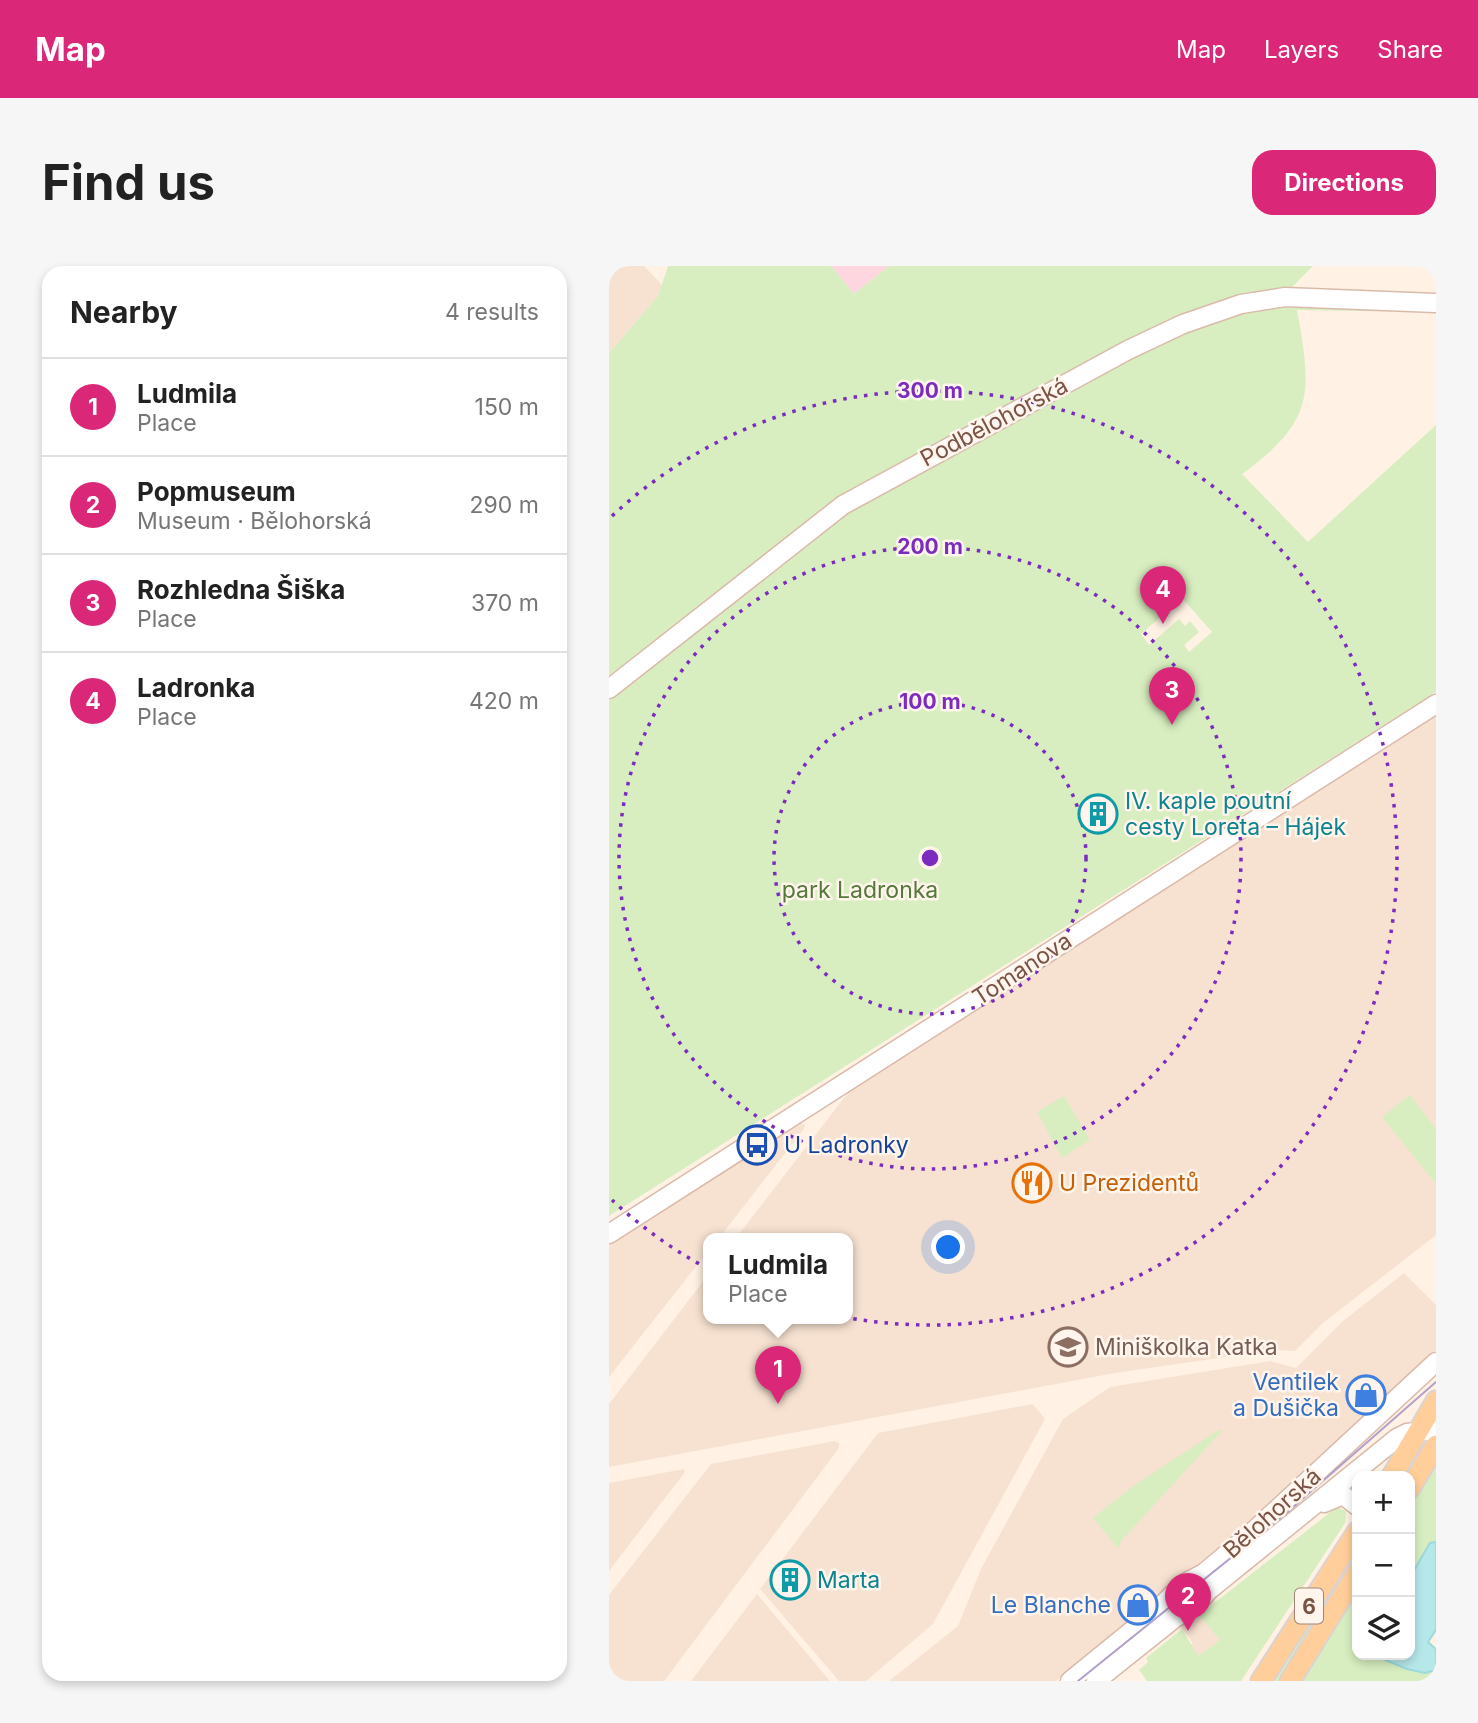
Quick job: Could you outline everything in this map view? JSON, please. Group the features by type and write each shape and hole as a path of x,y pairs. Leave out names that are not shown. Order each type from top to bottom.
{"main road":[{"path":"1396,1471 1427,1431 1436,1401"},
{"path":"1415,1480 1436,1445"},
{"name":"6","path":"1261,1681 1356,1534"},
{"name":"6","path":"1290,1681 1352,1581"}],"street":[{"name":"Podbělohorská","path":"609,689 843,505 1128,350 1183,324 1241,304 1285,297 1436,303"},
{"name":"Tomanova","path":"609,1234 1436,704"},
{"name":"Bělohorská","path":"1070,1681 1156,1611 1183,1584 1204,1573 1247,1537 1436,1362"},
{"name":"Bělohorská","path":"1096,1681 1175,1618 1194,1607 1208,1591 1312,1510 1397,1438 1427,1431"},
{"name":"Bělohorská","path":"1312,1510 1339,1495 1346,1495 1352,1501"}],"shaded area":[{"path":"609,266 644,266 662,285 658,296 609,353"},
{"path":"831,266 889,266 854,294"},
{"path":"1436,710 1436,1235 1323,1323 1295,1351 1273,1350 1115,1373 609,1467 609,1404 703,1282 703,1324 853,1324 853,1233 740,1233 844,1098 858,1085"},
{"path":"797,1122 805,1125 723,1233 703,1233 703,1257 609,1377 609,1243"},
{"path":"1404,1273 1436,1305 1436,1350 1272,1504 1056,1681 889,1681 958,1626 981,1569 1063,1419 1110,1387 1270,1361 1296,1368 1343,1321"},
{"path":"1033,1404 1045,1419 933,1624 866,1681 839,1681 760,1589 878,1433"},
{"path":"835,1441 839,1443 839,1448 664,1681 609,1681 609,1595 711,1464"},
{"path":"684,1469 685,1472 609,1571 609,1483"},
{"path":"757,1594 830,1681 691,1681"},
{"path":"1213,1599 1237,1631 1198,1656 1190,1645 1193,1643 1180,1626"}],"green space":[{"path":"668,266 831,266 854,294 889,266 1313,266 1290,289 1223,304 876,477 837,502 609,682 609,353 658,296"},
{"name":"park Ladronka","path":"1275,307 1436,312 1297,310 1305,363 1303,403 1283,438 1242,474 1308,542 1436,425 1436,692 609,1216 609,701 869,497 1171,336 1252,311","holes":["1182,598 1212,632 1189,652 1184,645 1199,632 1190,621 1185,626 1179,619 1149,645 1141,634"]},
{"path":"1410,1095 1436,1129 1436,1184 1382,1117"},
{"path":"1064,1096 1090,1140 1062,1158 1037,1112"},
{"path":"1220,1429 1221,1432 1122,1540 1118,1548 1093,1518 1132,1487"},
{"path":"1436,1464 1436,1542 1430,1543 1415,1568 1415,1534 1415,1499"},
{"path":"1337,1507 1346,1511 1345,1523 1241,1681 1147,1681 1139,1670 1148,1662 1146,1658 1182,1629 1198,1656 1220,1640 1199,1615"},
{"path":"1352,1551 1352,1570 1281,1681 1268,1681"},
{"path":"1352,1597 1352,1660 1382,1660 1416,1671 1436,1670 1436,1681 1299,1681"}],"water":[{"path":"1436,1542 1436,1630 1428,1642 1436,1649 1436,1670 1425,1673 1385,1660 1415,1660 1415,1568 1430,1543"}],"tram line":[{"path":"1078,1681 1284,1515 1436,1382"}],"place":[{"name":"Ladronka","path":"1163,624"},
{"name":"Rozhledna Šiška","path":"1172,725"},
{"name":"Ⅳ. kaple poutní cesty Loreta – Hájek","path":"1098,814"},
{"name":"U Ladronky","path":"757,1145"},
{"name":"U Prezidentů","path":"1032,1183"},
{"name":"Miniškolka Katka","path":"1068,1347"},
{"name":"Ventilek a Dušička","path":"1366,1395"},
{"name":"Ludmila","path":"778,1404"},
{"name":"Marta","path":"790,1580"},
{"name":"Le Blanche","path":"1138,1605"},
{"name":"Popmuseum","path":"1188,1631"}]}
